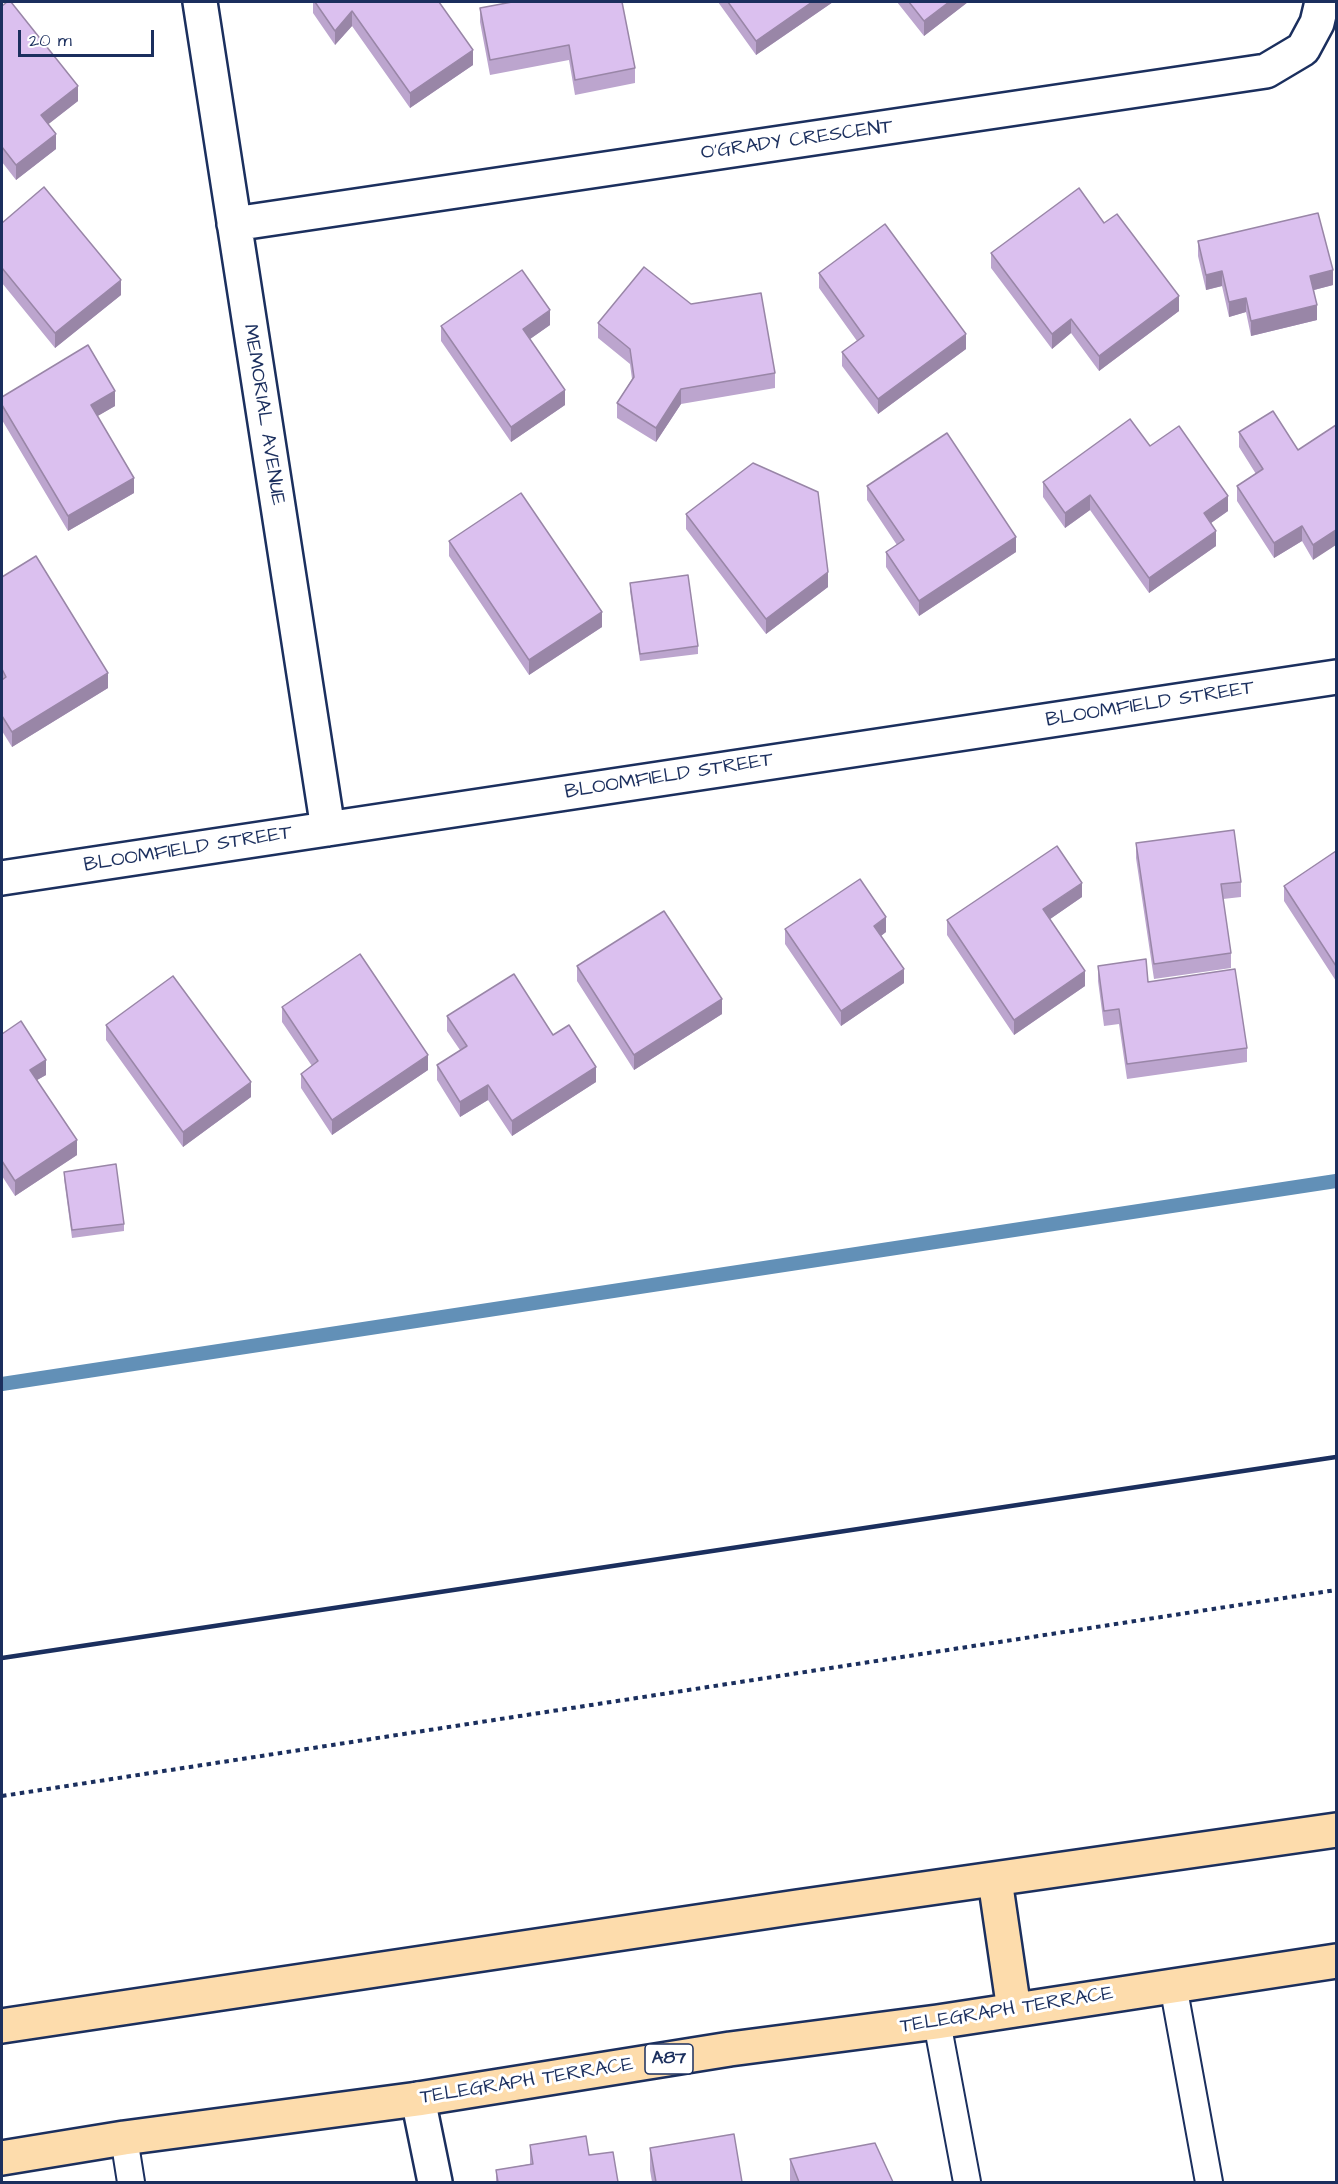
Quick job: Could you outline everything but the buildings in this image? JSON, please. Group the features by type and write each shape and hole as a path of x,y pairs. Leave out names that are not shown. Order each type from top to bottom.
{"highway":[{"path":"2,2026 785,1908 1336,1830"},
{"path":"995,1880 1014,2010"},
{"name":"TELEGRAPH TERRACE","path":"2,2158 124,2138 417,2099 730,2049 937,2022 1336,1961"}],"street":[{"name":"MEMORIAL AVENUE","path":"200,2 328,829"},
{"name":"O'GRADY CRESCENT","path":"234,224 1266,71 1303,49 1317,23 1322,2"},
{"name":"BLOOMFIELD STREET","path":"2,878 1336,677"},
{"path":"417,2099 435,2182"}],"lane":[{"path":"1173,1985 1209,2182"},
{"path":"937,2022 968,2182"},
{"path":"124,2138 131,2182"}],"path":[{"path":"2,1796 1336,1590"}],"waterway":[{"path":"2,1384 1336,1181"}],"railway":[{"path":"2,1658 1336,1457"}]}
